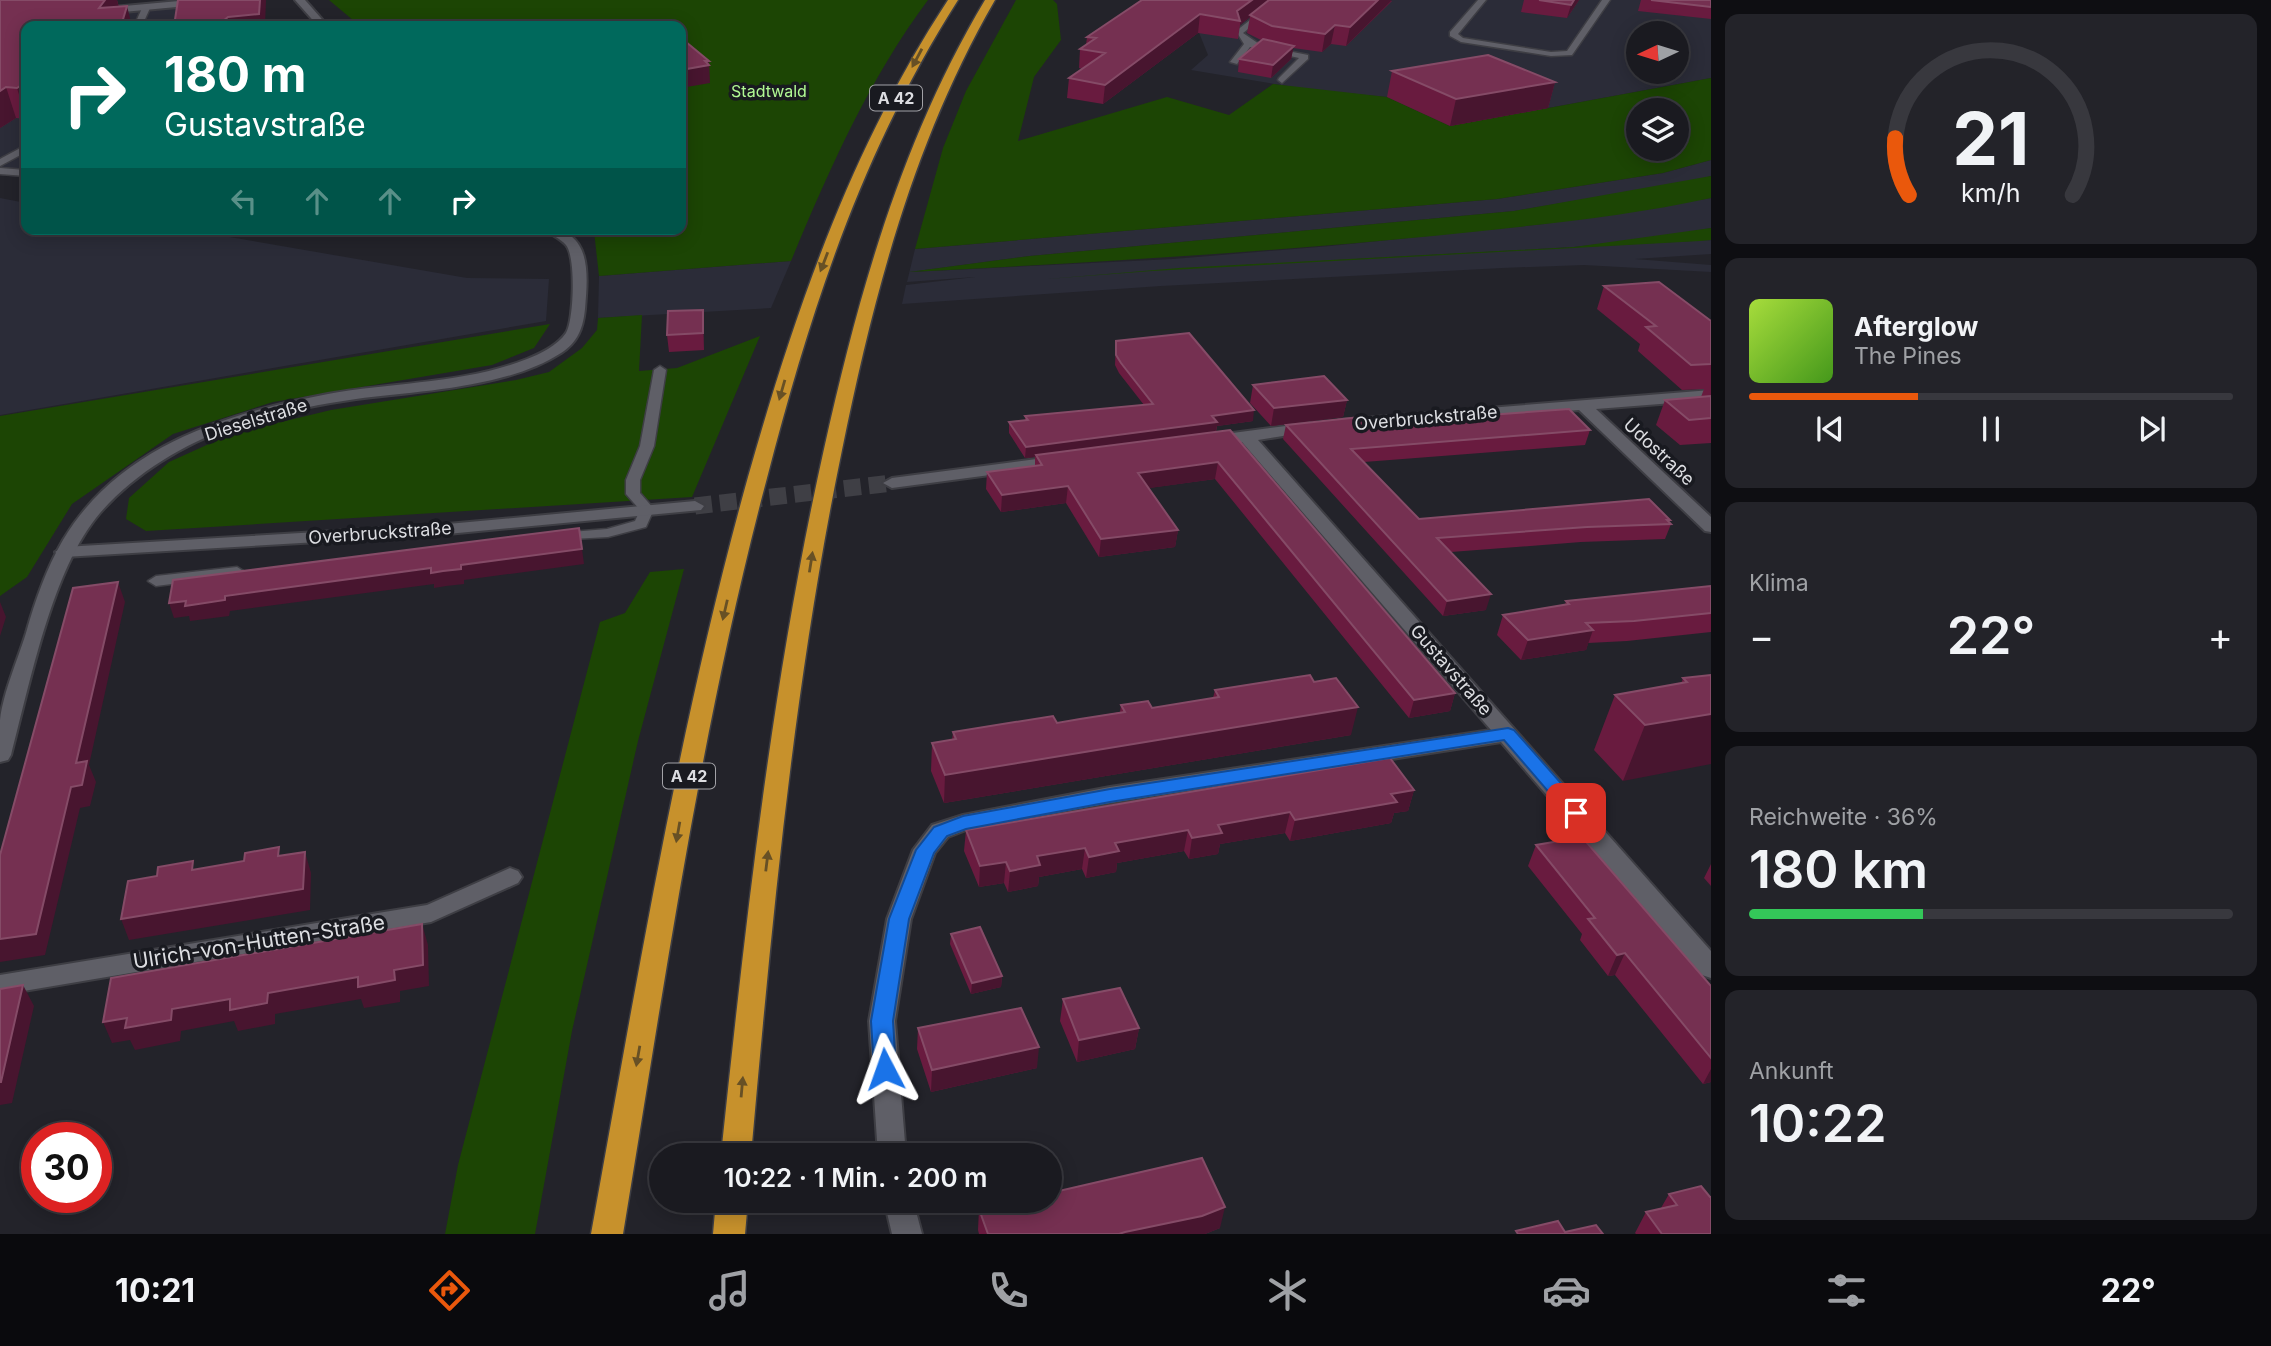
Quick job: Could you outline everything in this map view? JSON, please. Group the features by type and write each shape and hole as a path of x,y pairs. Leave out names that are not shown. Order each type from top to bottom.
{"highway":[{"name":"A 42","path":"607,1234 694,746 747,510 801,324 848,200 879,131 931,32 953,0"},
{"name":"A 42","path":"737,1143 754,963 784,733 819,507 861,321 898,198 923,134 970,30 990,0"},
{"path":"729,1234 731,1213"}],"street":[{"path":"89,12 219,0"},
{"path":"300,0 319,21"},
{"name":"Dieselstraße","path":"0,755 49,588 64,552 83,524 109,495 170,449 224,425 276,410 330,399 497,374 536,363 569,341 576,322 579,273 575,247 562,235"},
{"name":"Overbruckstraße","path":"1192,443 1581,404 1711,395"},
{"name":"Udostraße","path":"1581,404 1711,527"},
{"name":"Gustavstraße","path":"1246,436 1711,968"},
{"path":"892,483 1077,459"},
{"name":"Overbruckstraße","path":"64,552 437,530 695,506"},
{"path":"891,1143 882,1021 899,919 925,850 940,831 963,822 1110,795 1508,734"},
{"name":"Ulrich-von-Hutten-Straße","path":"0,985 431,913 510,877"},
{"path":"901,1213 906,1234"}],"lane":[{"path":"1281,0 1239,33 1248,44 1305,57 1282,80"},
{"path":"1482,0 1453,34 1461,40 1551,54 1569,53 1606,0"},
{"path":"140,21 146,8"},
{"path":"1234,62 1248,44"},
{"path":"0,163 21,151"},
{"path":"0,171 21,173"},
{"path":"543,538 608,533 641,524 647,509 633,494 633,480 647,446 660,370"},
{"path":"156,581 253,570"}],"shaded area":[{"path":"1186,0 1658,0 1711,5 1711,78 1689,82 1689,21 1626,21 1626,84 1678,84 1450,126 1387,97 1304,89 1191,70 1208,55"},
{"path":"180,6 182,21 21,21 21,177 0,175 0,19"},
{"path":"1711,160 1711,176 1514,211 1030,256 910,272 1173,259 1331,246 1544,224 1711,198 1711,228 1660,237 1574,247 1155,270 1711,240 1711,254 1635,259 1711,265 1711,272 1584,265 1502,268 1161,286 902,304 906,285 975,277 907,282 915,249 1497,199 1663,173"},
{"path":"0,198 21,202 21,235 218,235 467,278 549,279 546,321 0,415"},
{"path":"791,261 771,308 598,318 599,276"}],"green space":[{"name":"Stadtwald","path":"329,0 928,0 869,93 835,159 791,261 599,276 594,235 686,235 686,21 354,21"},
{"path":"1016,0 1053,0 1057,4 1061,40 1034,77 1018,141 1167,97 1229,115 1273,84 1387,97 1450,126 1711,78 1711,160 1663,173 1497,199 915,249 943,148 966,91"},
{"path":"1711,176 1711,198 1572,221 1302,248 909,272 1030,256 1514,211"},
{"path":"1711,228 1711,240 1700,241 1047,279 1179,268 1574,247"},
{"path":"642,315 639,371 677,368 760,336 692,497 146,531 126,519 129,498 169,462 231,434 331,410 516,380 549,372 582,348 597,330 598,318"},
{"path":"550,324 534,348 492,365 273,402 173,434 72,504 27,577 0,596 0,416"},
{"path":"684,569 638,741 572,1031 535,1234 445,1234 458,1165 600,622 625,613 650,572"}],"building":[{"path":"0,0 105,0 99,8 127,6 122,21 21,21 21,85 17,88 6,87 0,91"},
{"path":"178,0 260,0 259,14 228,17 223,21 175,21"},
{"path":"1142,0 1252,0 1237,11 1240,21 1200,14 1105,85 1069,78 1105,53 1080,49 1096,38 1087,37"},
{"path":"1269,0 1378,0 1350,27 1335,25 1325,34 1272,26 1250,15"},
{"path":"1539,0 1574,0 1571,5"},
{"path":"1651,0 1711,0 1711,7"},
{"path":"1263,39 1294,46 1273,65 1239,59"},
{"path":"686,42 709,61 705,61 709,65 686,69"},
{"path":"1488,55 1555,82 1456,99 1392,71"},
{"path":"1659,282 1711,321 1711,364 1691,365 1646,327 1656,326 1604,286"},
{"path":"703,310 703,333 667,335 668,311"},
{"path":"1189,333 1254,410 1212,416 1217,422 1026,447 1009,422 1028,420 1025,416 1153,404 1116,355 1116,341"},
{"path":"1324,376 1347,400 1274,408 1253,385"},
{"path":"1711,396 1711,418 1689,420 1665,400"},
{"path":"1569,409 1590,430 1351,449 1419,519 1649,499 1670,520 1667,520 1671,524 1437,538 1491,594 1447,601 1286,425 1360,417 1367,424"},
{"path":"1230,430 1455,693 1414,700 1218,462 1138,473 1178,530 1101,539 1068,486 1002,495 987,472 1042,465 1036,455"},
{"path":"579,528 582,549 461,565 461,569 431,573 431,568 225,596 225,600 185,606 186,601 169,603 173,580"},
{"path":"118,582 76,763 87,761 82,785 71,787 36,934 0,939 0,855 73,588"},
{"path":"1711,586 1711,613 1586,623 1593,630 1528,640 1503,615 1569,604 1566,601"},
{"path":"1310,675 1314,682 1336,678 1358,707 945,775 932,743 956,739 953,732 1053,716 1057,723 1125,712 1121,705 1148,701 1152,708 1219,697 1215,690"},
{"path":"1711,675 1711,714 1645,725 1615,695 1687,682 1683,678"},
{"path":"1390,758 1414,790 1391,794 1397,802 1295,820 1290,812 1218,825 1222,833 1192,838 1188,830 1115,843 1119,851 1089,857 1085,848 1037,856 1040,865 1010,871 1006,862 980,866 966,830"},
{"path":"1582,837 1711,986 1711,1058 1625,953 1617,955 1588,919 1595,918 1536,845"},
{"path":"279,847 278,856 305,852 303,889 121,919 128,881 157,876 158,867 193,861 192,870 244,861 245,853"},
{"path":"422,924 423,965 394,970 395,980 358,987 358,977 268,993 267,1003 230,1010 230,999 172,1009 171,1020 125,1028 127,1018 103,1022 111,978"},
{"path":"980,927 1002,976 972,983 951,934"},
{"path":"23,985 1,1082 0,1082 0,989"},
{"path":"1120,988 1139,1028 1079,1040 1063,999"},
{"path":"1021,1008 1039,1047 932,1070 918,1028"},
{"path":"1202,1158 1225,1207 1202,1216 1119,1234 988,1234 980,1213 1062,1213 1062,1190"},
{"path":"1701,1186 1711,1197 1711,1234 1662,1234 1646,1212 1677,1205 1669,1194"},
{"path":"1558,1221 1565,1232 1596,1225 1603,1234 1518,1234 1516,1231"}],"tunnel":[{"path":"695,506 892,483"}],"route":[{"path":"885,1069 882,1021 899,919 925,850 940,831 963,822 1110,795 1508,734 1576,813"}]}
